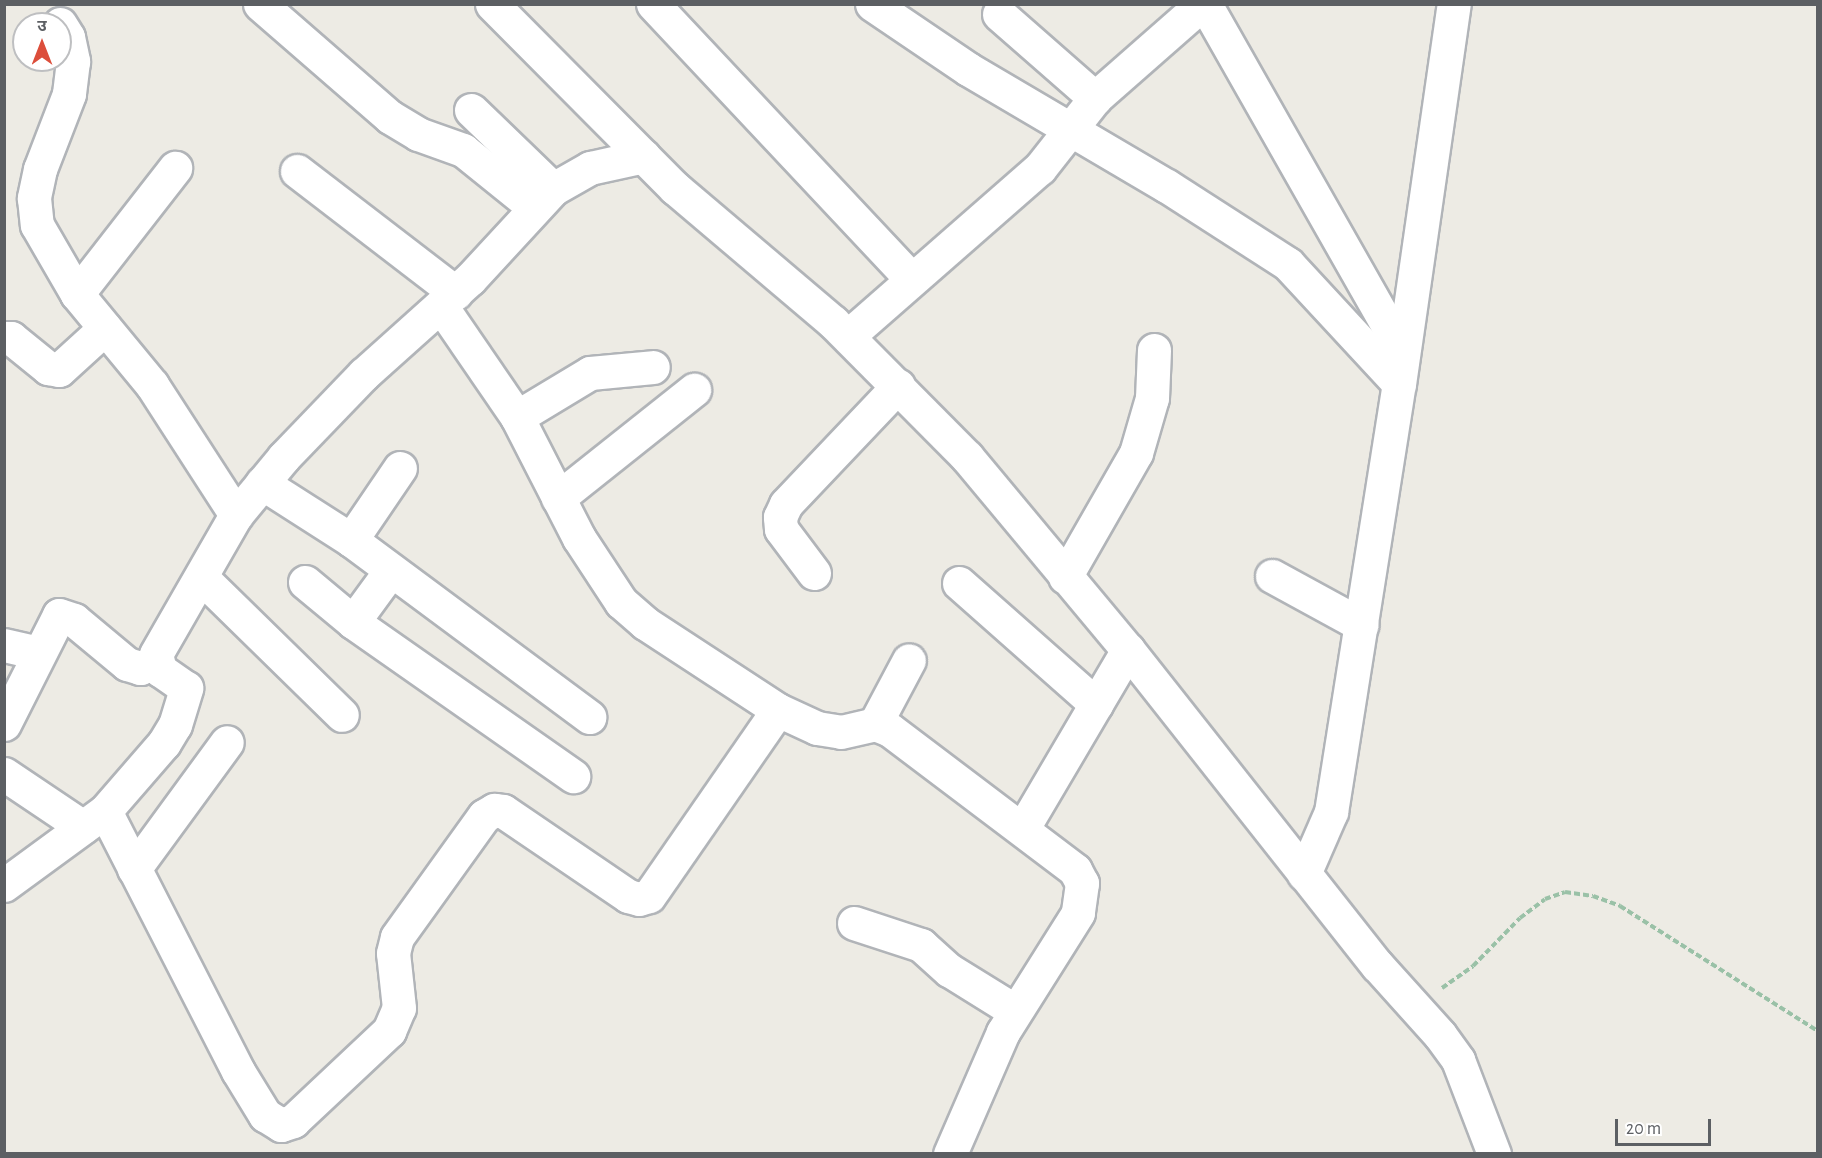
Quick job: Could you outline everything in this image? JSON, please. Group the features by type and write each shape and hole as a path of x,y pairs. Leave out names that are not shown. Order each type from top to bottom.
{"street":[{"path":"260,4 390,117 418,134 463,150 544,199"},
{"path":"492,4 644,156 848,336 967,456 1065,577 1128,650 1377,965 1458,1059 1494,1154"},
{"path":"653,4 911,279"},
{"path":"872,4 968,69 1288,264 1401,368"},
{"path":"848,336 1040,168 1095,98 1204,4 1401,368"},
{"path":"1304,874 1330,812 1362,625 1454,4"},
{"path":"999,14 1095,98"},
{"path":"72,72 69,94 40,169 34,198 37,225 45,245 77,294 152,385 236,515"},
{"path":"471,110 544,199"},
{"path":"4,724 52,623 59,615 65,615 128,664 140,668 155,662 236,515 262,483 364,374 448,299 544,199 590,168 644,156"},
{"path":"77,294 175,168"},
{"path":"297,171 448,299 517,417 558,498 621,603 645,623 778,710 817,728 841,732 875,724 890,730 1023,828 1075,870 1082,883 1082,900 1078,913 1015,1011 950,1154"},
{"path":"4,338 12,338 48,368 59,370 105,328"},
{"path":"1065,577 1136,453 1152,398 1154,350"},
{"path":"517,417 590,373 653,367"},
{"path":"814,573 781,529 780,517 786,504 898,386"},
{"path":"558,498 694,390"},
{"path":"351,540 400,468"},
{"path":"262,483 351,540 590,717"},
{"path":"353,622 391,570"},
{"path":"1272,576 1362,625"},
{"path":"201,577 342,715"},
{"path":"305,582 353,622 573,776"},
{"path":"959,583 1096,704"},
{"path":"4,645 39,653"},
{"path":"1023,828 1128,650"},
{"path":"875,724 909,660"},
{"path":"4,885 94,819 164,743 186,697 181,681 160,670 155,662"},
{"path":"4,774 94,819 134,869 238,1071 265,1114 281,1125 293,1121 389,1031 399,1008 393,953 397,937 484,816 494,810 503,812 628,896 639,899 649,896 778,710"},
{"path":"134,869 227,742"},
{"path":"854,922 921,945 949,970 1015,1011"}],"path":[{"path":"1413,1005 1473,966 1545,899 1565,892 1593,896 1620,906 1818,1031"}]}
